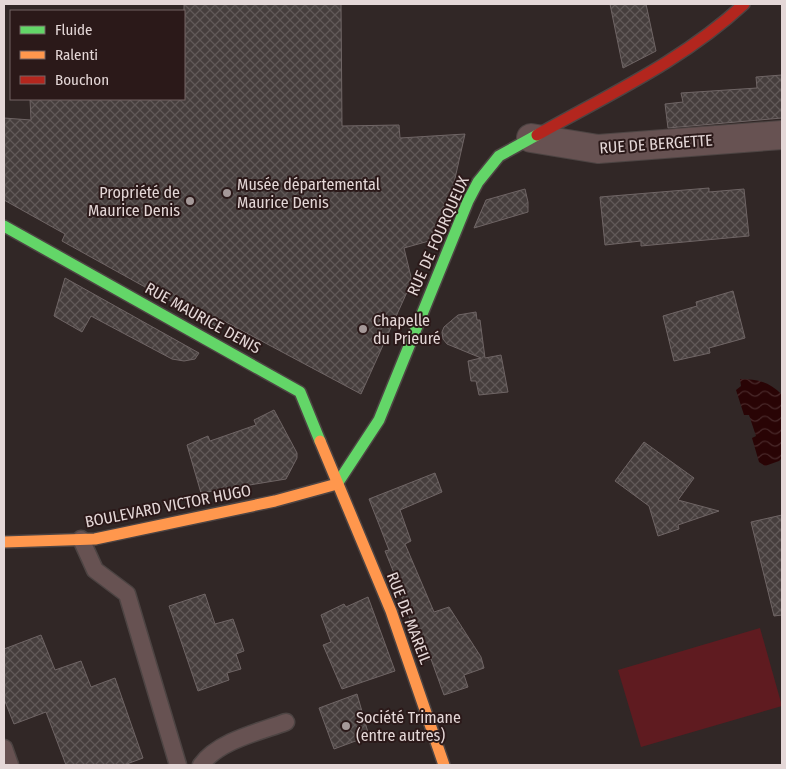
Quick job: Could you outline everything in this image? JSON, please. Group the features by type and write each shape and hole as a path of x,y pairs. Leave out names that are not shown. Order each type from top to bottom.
{"main road":[{"name":"RUE DE FOURQUEUX","path":"337,484 379,420 468,201 478,182 499,156 667,63 730,17 744,4"},
{"name":"RUE MAURICE DENIS","path":"4,226 300,392 337,484"},
{"name":"BOULEVARD VICTOR HUGO","path":"4,542 95,539 275,501 337,484"},
{"name":"RUE DE MAREIL","path":"337,484 391,612 444,765"}],"street":[{"name":"RUE DE BERGETTE","path":"531,138 598,149 782,135"}],"lane":[{"path":"81,539 95,570 127,594 179,765"},
{"path":"201,765 208,756 224,746 286,722"},
{"path":"4,748 10,765"}],"shaded area":[{"path":"760,628 782,706 641,747 618,670"}],"water":[{"path":"740,379 763,382 773,387 782,395 782,458 779,461 765,466 759,462 752,438 756,436 749,415 744,415 736,390 741,386"}],"building":[{"name":"Musée départemental Maurice Denis","path":"184,4 341,4 342,126 399,125 400,138 465,134 449,205 444,218 440,216 429,241 404,248 412,281 361,394 224,321 219,328 62,241 65,234 4,200 4,118 31,120 30,100 185,100"},
{"path":"610,4 646,4 656,51 623,68"},
{"path":"782,75 782,118 668,128 665,104 683,102 681,93 757,88 756,77"},
{"path":"709,188 709,192 744,189 749,236 641,246 641,241 605,245 600,197"},
{"path":"525,189 528,212 474,228 486,200"},
{"path":"65,278 199,353 195,359 184,361 172,359 91,316 82,332 54,316"},
{"path":"733,291 745,338 709,348 710,353 674,361 663,316 697,306 696,302"},
{"path":"476,312 477,320 480,320 485,358 501,355 508,392 479,395 476,381 471,381 468,361 481,358 447,344 443,339 442,332 444,327 458,315"},
{"path":"274,410 297,453 297,458 286,479 201,493 187,445 208,436 210,441 256,425 254,420"},
{"path":"644,442 694,478 678,500 719,511 678,525 679,529 658,536 649,506 615,481"},
{"path":"435,473 442,492 400,510 411,541 405,544 434,612 449,607 481,657 484,668 464,675 468,687 444,695 431,659 425,661 385,551 389,550 369,499"},
{"path":"782,515 782,615 774,616 751,522"},
{"path":"205,594 215,624 233,619 244,651 236,654 241,669 227,673 229,680 198,691 169,606"},
{"path":"368,597 395,671 342,689 323,645 331,642 321,615 344,604 346,607"},
{"path":"41,635 55,670 81,661 91,687 115,678 143,758 124,765 66,765 46,712 14,724 4,699 4,649"},
{"name":"Société Trimane (entre autres)","path":"357,694 369,736 334,749 319,708"}],"traffic: fast":[{"path":"337,484 379,420 468,201 478,182 499,156 537,135"},
{"path":"4,226 300,392 320,441"}],"traffic: slow":[{"path":"320,441 391,611 444,765"},
{"path":"4,542 95,539 275,501 337,484"}],"traffic: jam":[{"path":"537,135 671,60 721,24 744,4"}],"place":[{"name":"Musée départemental Maurice Denis","path":"227,193"},
{"name":"Propriété de Maurice Denis","path":"190,201"},
{"name":"Chapelle du Prieuré","path":"363,329"},
{"name":"Société Trimane (entre autres)","path":"346,726"}]}
